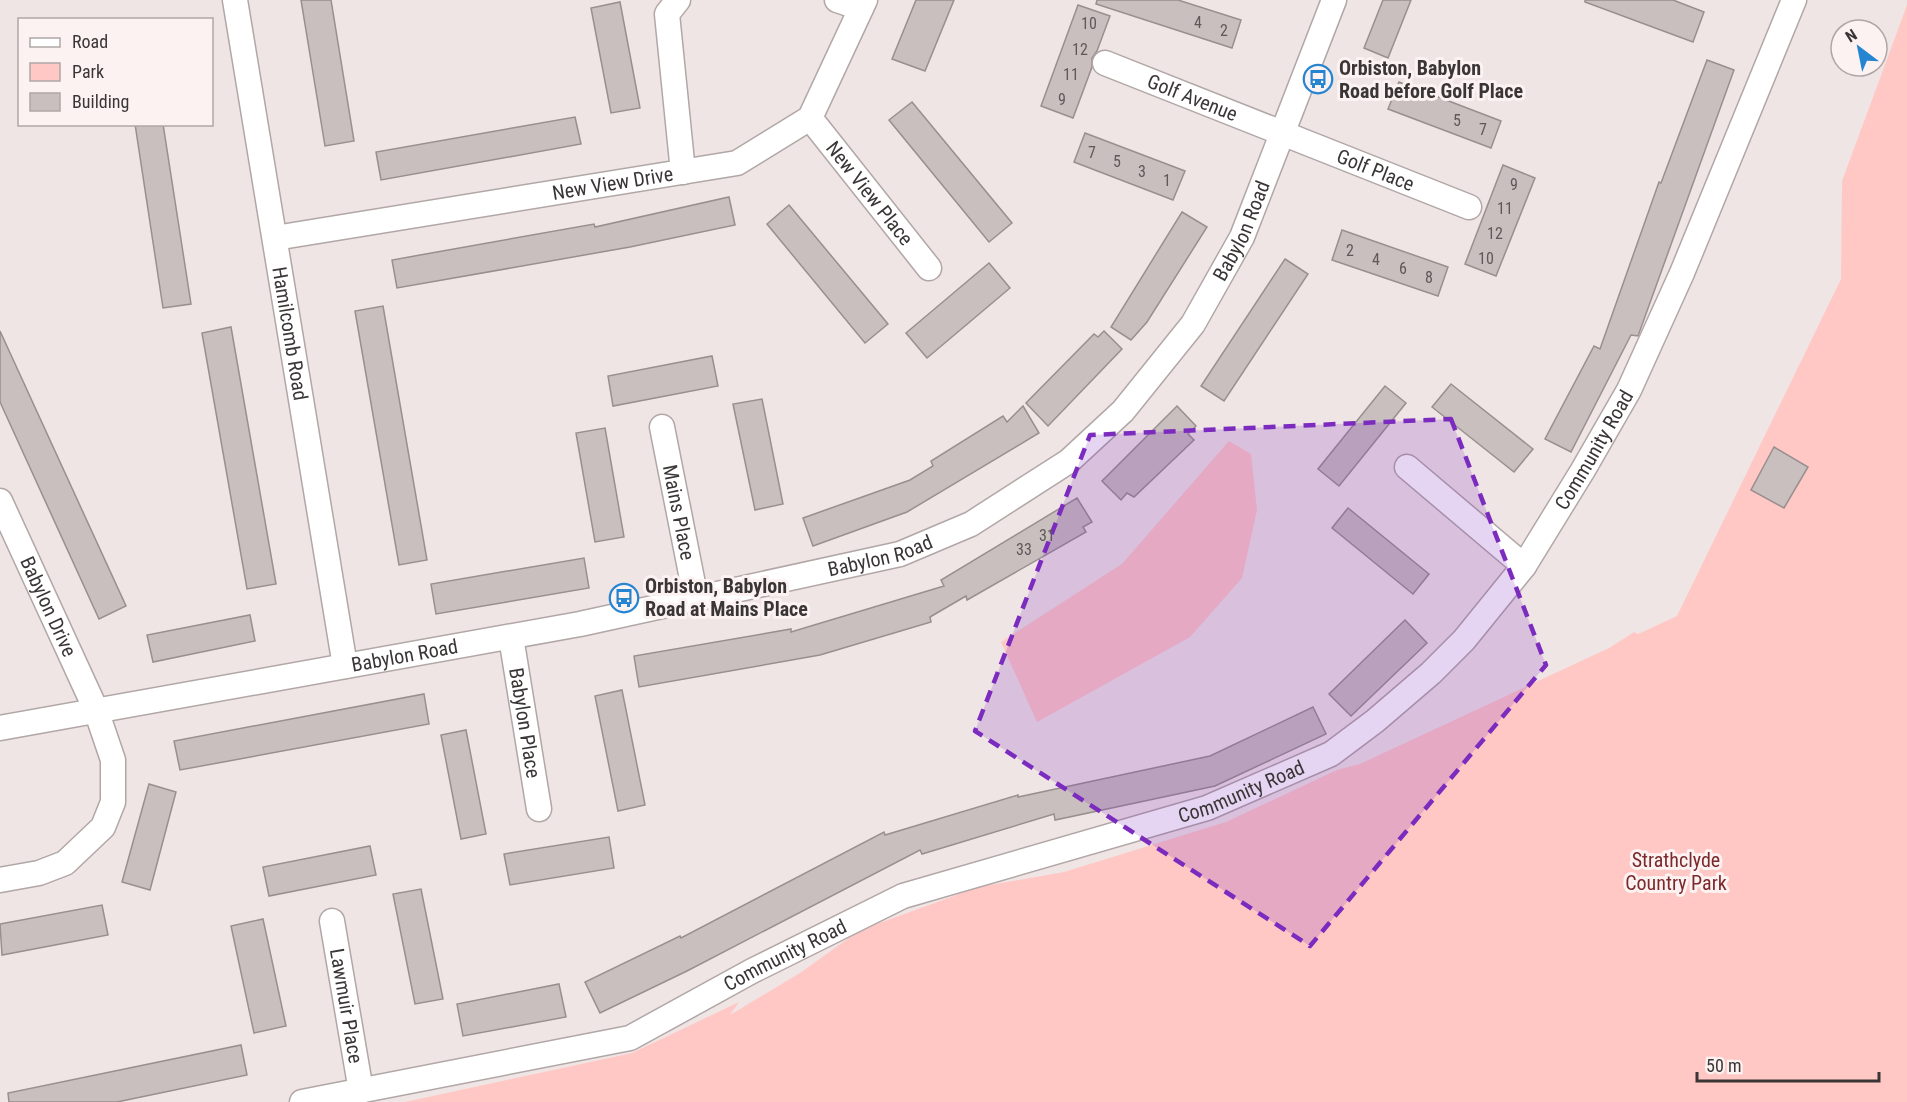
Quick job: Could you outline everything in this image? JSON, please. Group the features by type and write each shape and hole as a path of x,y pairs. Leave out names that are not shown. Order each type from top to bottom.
{"street":[{"name":"Hamilcomb Road","path":"235,0 345,666"},
{"path":"678,0 667,14 683,172"},
{"path":"810,118 863,4 837,0"},
{"name":"Babylon Road","path":"0,728 580,624 900,554 971,524 1069,461 1123,411 1193,324 1242,237 1334,0"},
{"name":"Community Road","path":"302,1102 630,1038 752,971 903,896 1207,808 1331,754 1376,721 1444,661 1524,566 1601,441 1629,390 1682,273 1794,0"},
{"name":"Golf Avenue","path":"1105,63 1282,135"},
{"name":"New View Drive","path":"275,238 737,164 810,118"},
{"name":"New View Place","path":"810,118 929,268"},
{"name":"Golf Place","path":"1282,135 1469,207"},
{"name":"Mains Place","path":"662,427 696,599"},
{"path":"1407,467 1524,566"},
{"name":"Babylon Drive","path":"0,501 96,710 113,760 113,802 103,827 65,863 39,873 0,880"},
{"name":"Babylon Place","path":"511,637 539,809"},
{"name":"Lawmuir Place","path":"332,921 361,1090"}],"highlighted area":[{"path":"1451,419 1546,665 1310,946 975,731 1090,435"}],"green space":[{"name":"Strathclyde Country Park","path":"1907,5 1907,1102 405,1102 632,1053 739,1002 730,1015 800,973 860,930 979,887 1064,872 1226,822 1337,770 1360,764 1609,648 1634,632 1638,634 1677,616 1841,279 1842,181 1880,78 1889,78 1889,54"},
{"path":"1229,441 1251,454 1257,510 1242,578 1190,637 1037,722 1001,642 1122,564"}],"building":[{"path":"301,0 331,0 354,141 325,146"},
{"path":"916,0 954,0 925,71 892,59"},
{"path":"1097,0 1178,0 1241,20 1232,48 1096,4"},
{"path":"1383,0 1411,0 1388,58 1364,48"},
{"path":"1585,0 1673,0 1704,12 1693,42 1585,2"},
{"path":"620,2 640,108 611,113 591,8"},
{"path":"1078,5 1110,16 1097,51 1092,58 1092,67 1073,118 1041,106"},
{"path":"1707,60 1734,70 1638,336 1631,335 1571,452 1545,439 1594,346 1600,349 1659,182 1661,183"},
{"path":"1399,82 1501,121 1491,148 1388,109"},
{"path":"912,102 1012,223 989,242 889,120"},
{"path":"575,117 581,144 381,180 376,152"},
{"path":"135,126 163,126 191,304 163,308"},
{"path":"1085,133 1185,171 1173,200 1074,162"},
{"path":"1503,165 1535,178 1496,276 1465,264"},
{"path":"729,197 735,225 630,247 397,288 392,260 594,224 595,227"},
{"path":"789,205 888,324 865,343 767,224"},
{"path":"1182,212 1207,227 1147,322 1131,340 1111,327"},
{"path":"1342,230 1448,267 1438,296 1332,260"},
{"path":"1285,259 1308,274 1224,401 1201,386"},
{"path":"989,263 1010,288 927,358 906,333"},
{"path":"383,306 427,560 399,565 355,311"},
{"path":"231,327 276,584 247,589 202,333"},
{"path":"0,331 126,606 99,619 0,402"},
{"path":"1104,331 1122,349 1048,426 1026,403 1094,334 1098,337"},
{"path":"712,356 718,386 613,406 608,376"},
{"path":"1451,384 1533,449 1514,472 1432,407"},
{"path":"1385,386 1406,403 1339,486 1318,469"},
{"path":"762,399 783,504 755,510 733,404"},
{"path":"1023,406 1039,433 907,512 813,546 803,518 910,480 933,466 931,461 1003,416 1007,422"},
{"path":"1177,406 1196,426 1188,434 1194,440 1134,497 1127,493 1121,500 1102,481"},
{"path":"605,428 624,537 595,542 576,433"},
{"path":"1774,447 1808,467 1784,508 1751,490"},
{"path":"1077,498 1092,522 1083,527 1086,532 967,600 966,596 930,617 931,622 820,655 639,687 634,656 791,629 791,632 944,586 941,580"},
{"path":"1348,508 1429,574 1413,594 1332,528"},
{"path":"584,558 589,588 436,614 431,584"},
{"path":"250,615 255,641 153,662 147,635"},
{"path":"1405,620 1427,643 1351,716 1329,694"},
{"path":"622,690 645,805 618,811 595,696"},
{"path":"424,694 429,724 180,770 174,741"},
{"path":"1313,707 1326,734 1215,786 1055,820 1054,814 922,854 920,850 687,971 600,1013 585,982 680,936 681,938 884,832 885,835 1018,795 1018,797 1210,756"},
{"path":"466,730 486,834 461,839 441,735"},
{"path":"149,784 176,792 150,890 122,882"},
{"path":"609,837 614,868 510,885 504,854"},
{"path":"370,846 376,875 269,896 263,867"},
{"path":"421,889 443,999 415,1004 393,894"},
{"path":"102,905 108,935 2,955 0,924"},
{"path":"263,919 286,1026 254,1033 231,926"},
{"path":"559,984 566,1017 463,1036 457,1004"},
{"path":"241,1045 247,1075 117,1102 9,1102 8,1093"}],"place":[{"name":"Orbiston, Babylon Road before Golf Place","path":"1318,79"},
{"name":"Orbiston, Babylon Road at Mains Place","path":"624,598"}]}
